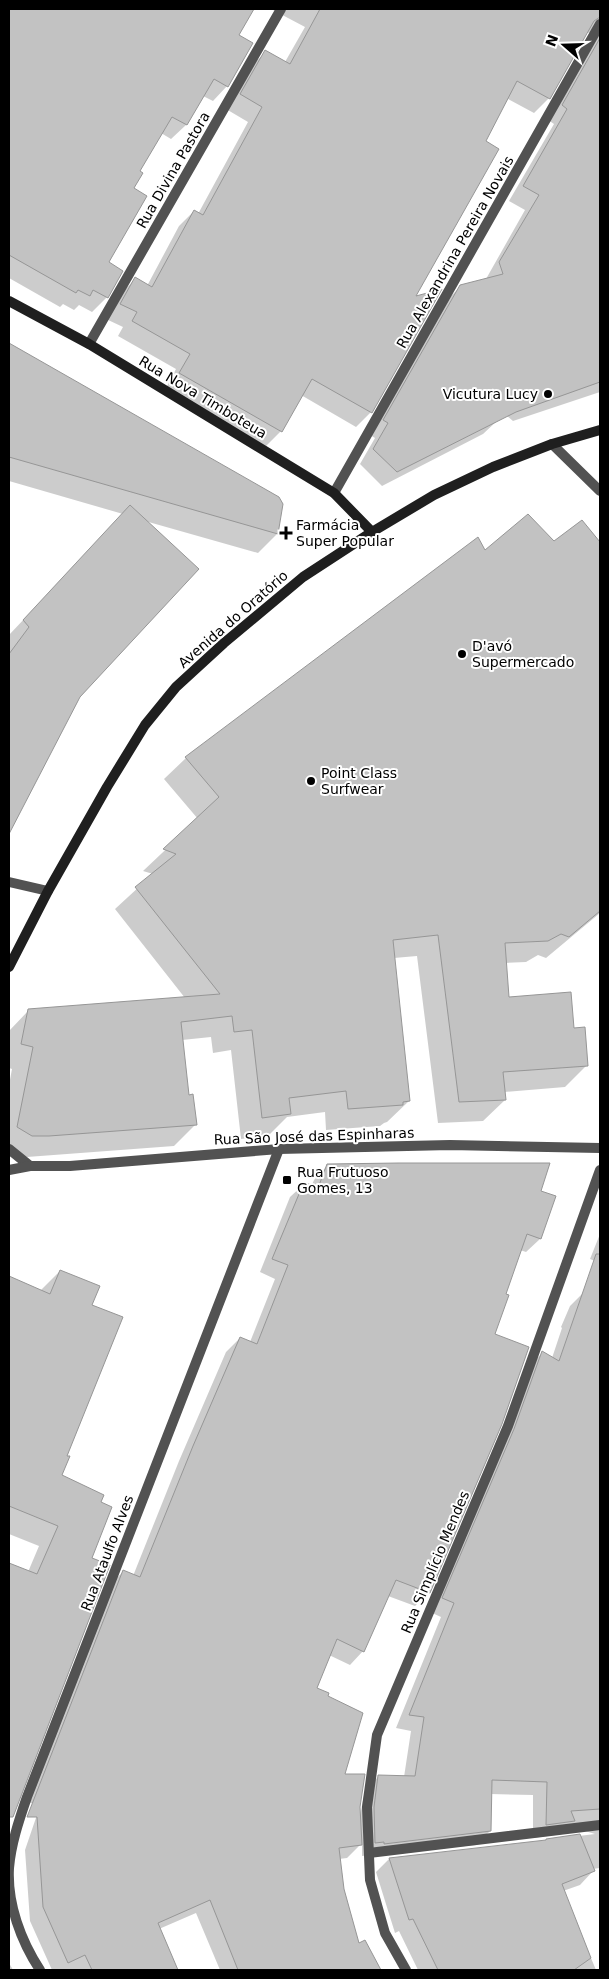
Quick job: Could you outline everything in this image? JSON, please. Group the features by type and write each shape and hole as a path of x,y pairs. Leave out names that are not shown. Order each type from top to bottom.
{"main road":[{"name":"Rua Nova Timboteua","path":"9,301 89,344 334,493 372,532"},
{"name":"Avenida do Oratório","path":"9,967 48,891 107,787 145,725 176,687 224,643 303,577 372,532 434,495 493,467 552,444 600,430"}],"street":[{"name":"Rua Divina Pastora","path":"89,344 281,9"},
{"name":"Rua Alexandrina Pereira Novais","path":"334,493 600,24"},
{"path":"552,444 600,491"},
{"path":"9,882 48,891"},
{"name":"Rua São José das Espinharas","path":"9,1170 30,1166 70,1166 280,1149 450,1145 600,1148"},
{"path":"9,1149 30,1166"},
{"name":"Rua Ataulfo Alves","path":"40,1970 29,1952 18,1926 9,1887 9,1868 15,1836 26,1797 280,1149"},
{"name":"Rua Simplício Mendes","path":"406,1970 385,1934 370,1880 366,1807 377,1735 508,1426 600,1170"},
{"path":"369,1853 600,1825"}],"building":[{"path":"9,9 254,9 239,35 253,43 228,87 214,79 187,125 172,117 140,171 143,173 134,188 147,196 109,262 123,271 108,298 93,290 90,296 78,290 76,293 9,255"},
{"path":"320,9 600,9 600,17 594,21 550,99 517,81 486,141 499,149 416,296 442,289 372,413 312,379 282,432 179,373 190,354 132,321 137,312 120,304 135,277 152,287 194,210 203,215 262,107 240,94 265,50 290,64"},
{"path":"600,38 600,382 516,412 397,472 373,449 388,423 383,420 460,285 503,274 499,262 539,195 523,186 567,109 562,105"},
{"path":"9,343 279,497 283,504 278,534 9,457"},
{"path":"130,505 199,569 80,697 9,834 9,654 29,627 23,620"},
{"name":"D'avó Supermercado","path":"528,514 554,541 582,520 600,542 600,911 569,937 561,934 548,941 505,943 509,997 571,992 574,1028 585,1027 588,1066 503,1072 506,1100 459,1102 438,935 393,940 410,1101 403,1102 403,1105 348,1109 346,1091 289,1098 291,1114 262,1118 252,1030 234,1032 232,1016 181,1022 189,1095 193,1094 197,1125 49,1136 32,1136 17,1127 33,1047 21,1044 28,1009 220,994 135,887 176,854 163,849 219,797 185,757 478,537 485,550"},
{"path":"550,1163 541,1191 556,1196 541,1239 527,1234 506,1294 509,1295 495,1334 529,1347 502,1424 430,1593 396,1580 364,1652 337,1639 317,1688 329,1693 328,1696 363,1713 345,1774 365,1774 360,1807 362,1845 339,1848 344,1889 359,1943 365,1940 381,1970 238,1970 210,1900 158,1923 178,1970 92,1970 85,1955 68,1963 43,1907 37,1817 27,1817 123,1570 140,1577 240,1337 257,1344 288,1265 272,1259 304,1182 318,1188 327,1164"},
{"path":"596,1254 600,1254 600,1809 571,1811 575,1821 546,1825 547,1782 492,1780 491,1831 384,1844 384,1842 375,1843 374,1807 378,1775 415,1776 424,1717 409,1715 454,1603 442,1598 514,1429 542,1351 559,1361"},
{"path":"60,1270 100,1286 92,1305 123,1317 67,1456 70,1456 62,1475 104,1495 101,1502 112,1507 92,1558 110,1565 13,1817 9,1817 9,1563 37,1574 58,1526 9,1506 9,1276 50,1294"},
{"path":"580,1834 595,1871 562,1884 591,1958 574,1970 438,1970 413,1919 409,1920 389,1858 546,1840"}],"place":[{"name":"Vicutura Lucy","path":"548,394"},
{"name":"Farmácia Super Popular","path":"286,533"},
{"name":"D'avó Supermercado","path":"462,654"},
{"name":"Point Class Surfwear","path":"311,781"},
{"name":"Rua Frutuoso Gomes, 13","path":"287,1180"}]}
